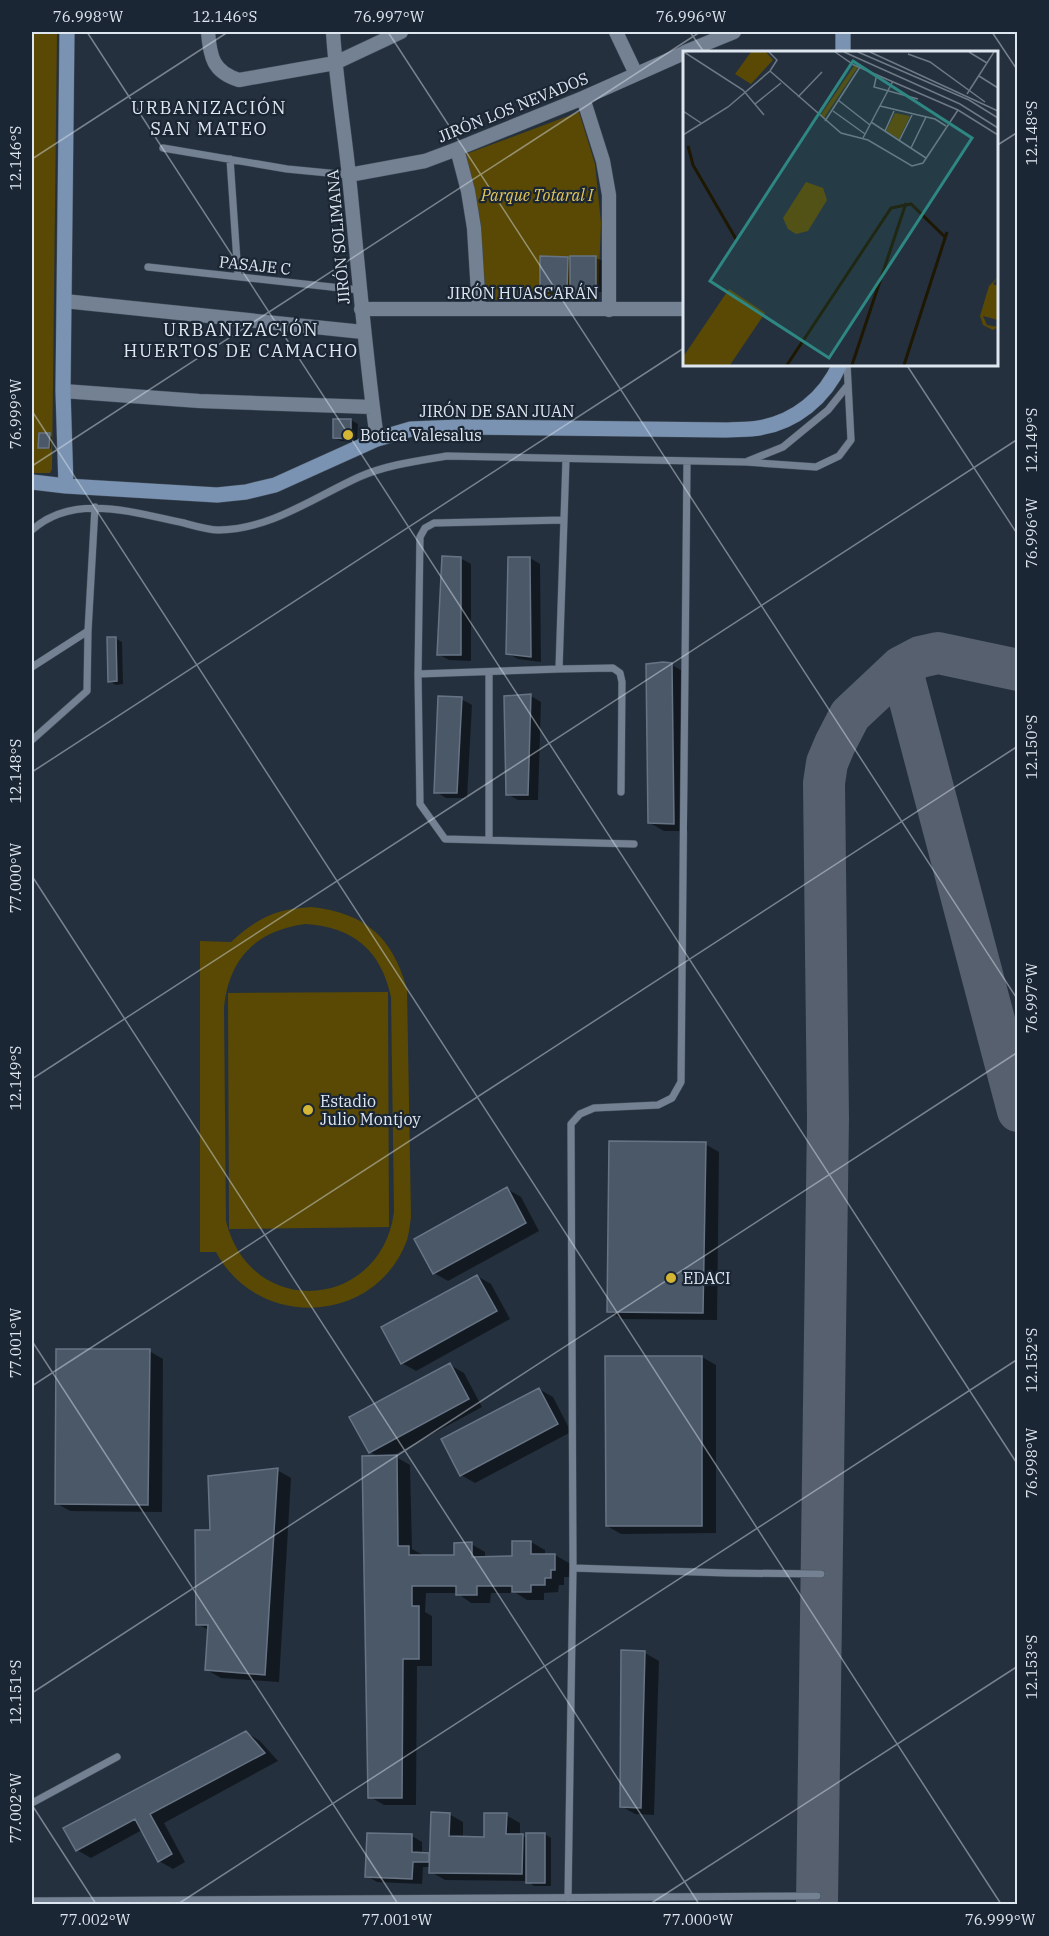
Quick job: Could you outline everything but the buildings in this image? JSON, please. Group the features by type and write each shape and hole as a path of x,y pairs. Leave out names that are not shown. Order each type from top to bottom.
{"street":[{"path":"66,486 63,391 67,32"},
{"path":"208,32 210,53 218,68 228,77 239,80 335,63 401,32"},
{"name":"JIRÓN SOLIMANA","path":"333,32 363,332 377,439"},
{"path":"616,32 636,74"},
{"name":"JIRÓN LOS NEVADOS","path":"694,51 734,32"},
{"path":"843,32 843,51"},
{"name":"JIRÓN LOS NEVADOS","path":"349,175 425,161 683,56"},
{"path":"583,98 603,160 609,195 609,310"},
{"path":"457,149 470,200 474,228 479,309"},
{"path":"64,301 363,332"},
{"name":"JIRÓN HUASCARÁN","path":"361,309 683,309"},
{"name":"JIRÓN DE SAN JUAN","path":"32,482 217,495 246,492 275,485 377,439 411,429 460,427 726,430 759,428 790,419 817,400 834,378 839,366"},
{"path":"63,391 200,401 372,406"}],"lane":[{"path":"163,148 287,168 349,175"},
{"path":"230,159 238,276"},
{"name":"PASAJE C","path":"148,267 359,290"},
{"path":"32,530 41,521 60,513 95,507 215,530 240,529 271,520 361,476 398,464 447,456 746,462 816,467 839,456 850,440 847,366"},
{"path":"746,462 783,447 828,410 848,385"},
{"path":"559,669 566,459"},
{"path":"568,1898 573,1568 570,1124 580,1114 594,1108 658,1105 672,1098 681,1082 687,462"},
{"path":"32,740 87,691 95,507"},
{"path":"563,520 434,523 425,528 420,537 418,674 420,804 445,839 634,844"},
{"path":"32,667 88,631"},
{"path":"418,674 613,668 620,673 622,682 621,792"},
{"path":"489,672 489,840"},
{"path":"573,1568 821,1574"},
{"path":"32,1803 117,1757"},
{"path":"32,1901 489,1902 568,1898 817,1896"}],"green space":[{"path":"32,32 57,32 52,469 50,473 32,473"},
{"name":"Parque Totaral I","path":"579,112 595,164 601,223 598,300 486,300 479,215 466,154"},
{"path":"311,907 347,915 374,930 393,955 407,989 411,1217 407,1240 392,1268 370,1289 344,1302 316,1308 287,1305 259,1295 235,1278 216,1252 200,1252 200,941 231,942 268,916 287,910","holes":["305,924 322,926 351,936 372,954 380,966 391,997 394,1212 384,1245 366,1269 342,1284 314,1291 287,1288 261,1276 240,1253 226,1221 224,1008 227,990 239,961 259,940 272,933"]},
{"name":"Estadio Julio Montjoy","path":"388,992 389,1227 229,1229 228,993"}],"taxiway":[{"path":"817,1904 828,1118 824,783 827,763 850,715 901,667 920,657 938,653 1018,670"},
{"path":"901,667 1018,1111"}],"place":[{"name":"Botica Valesalus","path":"348,435"},
{"name":"Estadio Julio Montjoy","path":"308,1110"},
{"name":"EDACI","path":"671,1278"}],"district":[{"name":"URBANIZACIÓN SAN MATEO","path":"209,117"},
{"name":"URBANIZACIÓN HUERTOS DE CAMACHO","path":"241,339"}]}
